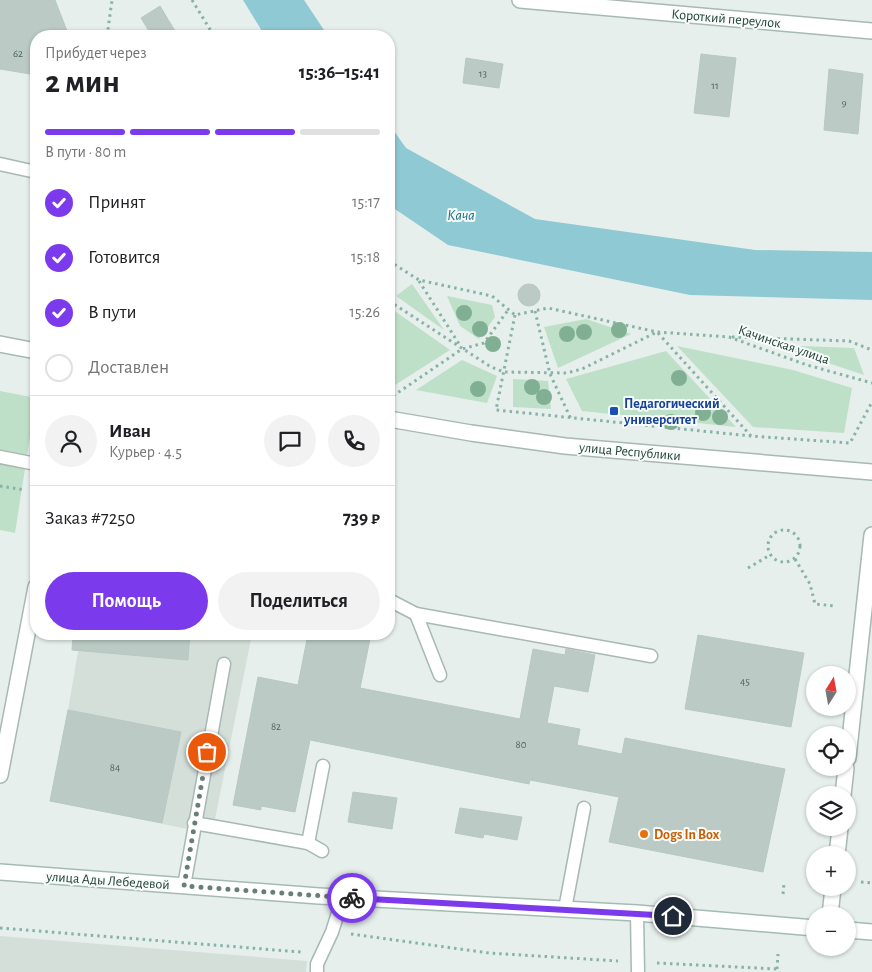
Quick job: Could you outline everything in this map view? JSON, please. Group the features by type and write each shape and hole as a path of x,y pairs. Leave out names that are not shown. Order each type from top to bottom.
{"street":[{"name":"Короткий переулок","path":"520,0 872,31"},
{"path":"0,344 30,350"},
{"name":"улица Республики","path":"395,420 565,446 872,472"},
{"path":"853,726 867,630 872,535"},
{"path":"0,775 30,618"},
{"name":"улица Ады Лебедевой","path":"0,872 343,897 637,913 806,927"},
{"path":"856,931 872,932"}],"lane":[{"path":"0,164 30,171"},
{"path":"0,457 30,463"},
{"path":"395,603 416,614 651,656"},
{"path":"416,614 440,675"},
{"path":"184,886 194,822 224,664"},
{"path":"308,843 323,766"},
{"path":"565,909 584,808"},
{"path":"194,822 308,843 322,851"},
{"path":"317,972 317,964 332,932 343,897"},
{"path":"637,913 638,967"}],"path":[{"path":"108,30 112,0"},
{"path":"192,0 210,30"},
{"path":"395,265 419,280 492,296 515,315 496,410 751,436 850,443 872,402"},
{"path":"419,280 462,349"},
{"path":"395,305 491,367 504,372 567,373 582,368 658,332 751,436"},
{"name":"Качинская улица","path":"515,315 548,308 658,332 729,337 807,365 872,383"},
{"path":"395,395 462,349 484,343 508,310"},
{"path":"535,311 550,374 571,418"},
{"path":"729,337 849,341 872,350"},
{"path":"0,486 26,490"},
{"path":"782,530 787,530 796,535 801,544 801,550 795,559 784,563 779,562 770,555 768,544 772,535 782,530"},
{"path":"748,568 770,555"},
{"path":"795,559 810,584 815,604 834,606"},
{"path":"861,882 872,883"},
{"path":"783,894 784,883"},
{"path":"0,928 304,952"},
{"path":"332,932 489,953 638,967 778,971 778,954"}],"shaded area":[{"path":"80,640 251,640 212,834 50,801"},
{"path":"0,936 307,961 306,972 0,972"}],"green space":[{"path":"412,284 444,330 396,296"},
{"path":"447,296 492,305 495,317 479,339 460,326"},
{"path":"395,311 450,350 395,385"},
{"path":"586,319 631,334 558,368 544,327"},
{"path":"774,345 854,348 864,375"},
{"path":"677,346 793,370 852,388 844,433 753,427"},
{"path":"666,351 736,427 582,411 566,379"},
{"path":"462,360 497,376 487,403 416,390"},
{"path":"513,379 548,381 551,409 513,407"},
{"path":"0,391 30,397 30,437 15,533 0,530"}],"water":[{"path":"243,0 304,0 324,30 261,30"},
{"name":"Кача","path":"395,132 406,148 535,219 755,250 872,252 872,300 690,295 448,245 395,209"}],"building":[{"path":"0,0 55,0 67,30 30,30 30,74 0,69"},
{"path":"160,6 174,30 148,30 141,18"},
{"path":"701,54 736,58 729,117 694,113"},
{"path":"466,58 503,64 499,88 463,83"},
{"path":"829,69 863,74 858,134 824,130"},
{"path":"529,284 537,287 540,295 537,303 529,306 521,303 518,295 521,287"},
{"path":"698,635 804,653 791,727 685,709"},
{"path":"73,640 190,640 188,660 72,650"},
{"path":"307,640 370,640 360,688 520,719 533,649 565,655 566,649 595,655 588,692 554,686 547,723 580,729 577,745 622,754 625,738 785,769 763,872 609,842 619,797 530,780 529,784 310,740 295,812 261,806 261,810 233,805 258,677 298,685"},
{"path":"68,710 181,732 162,823 50,801"},
{"path":"353,792 397,798 392,829 348,822"},
{"path":"460,808 522,817 517,840 484,834 483,838 455,833"}],"way so far":[{"path":"207,752 184,886 352,898"}],"place":[{"name":"Педагогический университет","path":"614,411"},
{"name":"Dogs In Box","path":"644,834"}],"route":[{"path":"352,898 673,916"}]}
